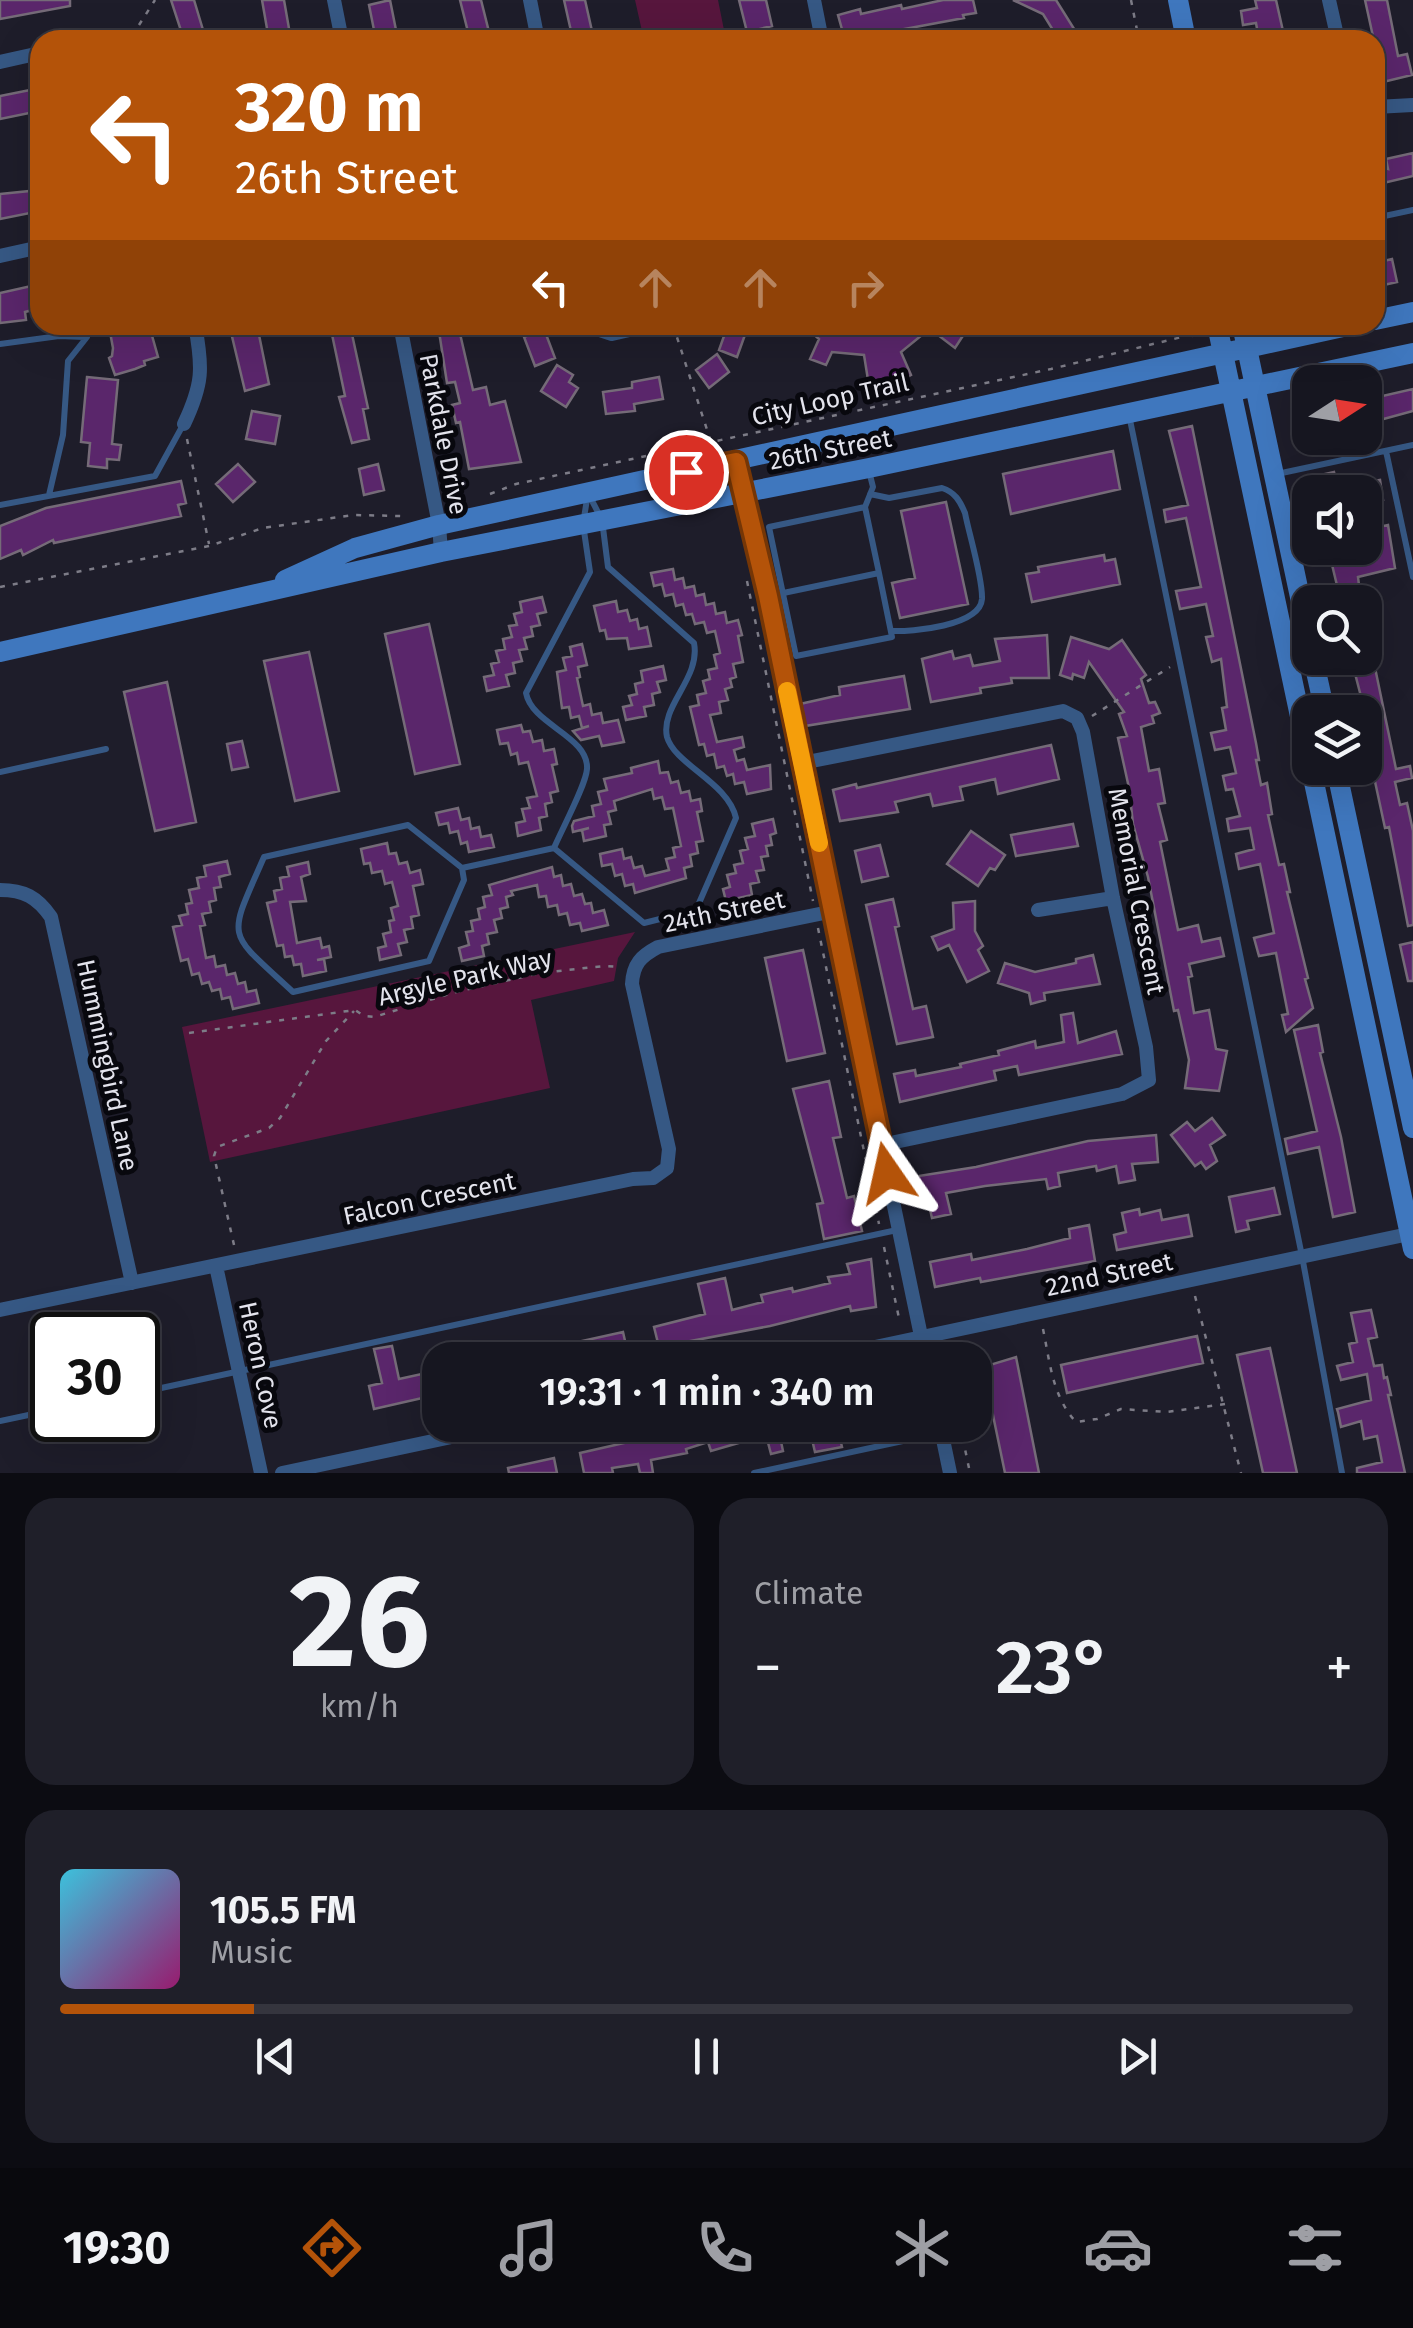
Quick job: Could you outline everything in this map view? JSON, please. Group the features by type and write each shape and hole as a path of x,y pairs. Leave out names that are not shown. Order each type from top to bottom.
{"street":[{"path":"334,0 340,30"},
{"path":"530,0 536,30"},
{"path":"814,0 820,30"},
{"path":"1178,0 1184,30"},
{"path":"1329,0 1336,30"},
{"path":"0,62 30,55"},
{"path":"1385,106 1413,105"},
{"path":"0,256 30,249"},
{"path":"1385,318 1413,312"},
{"path":"184,424 198,394 201,358 197,335"},
{"name":"Parkdale Drive","path":"402,335 439,525 440,552"},
{"path":"1219,335 1412,1239"},
{"path":"1244,335 1298,585"},
{"name":"26th Street","path":"256,594 355,548 439,525 1304,335"},
{"name":"26th Street","path":"0,652 440,552 869,468 1413,353"},
{"path":"736,462 775,595 802,763 922,1342"},
{"name":"Memorial Crescent","path":"802,763 1063,711 1077,718 1083,732 1113,898 1146,1047 1148,1080 1122,1094 881,1145"},
{"path":"1340,785 1413,1128"},
{"name":"Hummingbird Lane","path":"0,890 25,892 52,916 132,1283"},
{"path":"1038,910 1113,898"},
{"name":"24th Street","path":"632,971 645,954 658,947 834,911"},
{"name":"Falcon Crescent","path":"0,1310 653,1178 667,1168 669,1149 632,971"},
{"name":"22nd Street","path":"898,1342 1302,1256 1412,1239"},
{"name":"Heron Cove","path":"216,1266 261,1473"},
{"path":"282,1473 428,1442"},
{"path":"944,1442 950,1473"}],"lane":[{"path":"1385,216 1413,210"},
{"path":"0,344 60,336 86,337"},
{"path":"49,495 63,434 68,361 86,337"},
{"path":"1129,414 1302,1256 1342,1473"},
{"path":"0,505 155,476 184,424"},
{"path":"1274,474 1413,445"},
{"path":"1386,451 1413,578"},
{"path":"866,506 769,527 775,595 796,656 892,636 866,506 873,487 869,468"},
{"path":"870,494 889,498 942,488 950,490 965,513 982,597 976,612 966,619 910,632 891,631"},
{"path":"554,848 644,922 696,910 736,818 733,803 669,744 665,725 697,658 694,643 608,567 588,492"},
{"path":"554,848 587,769 583,750 528,706 526,693 590,572 593,522 588,492"},
{"path":"590,572 608,567"},
{"path":"775,595 879,573"},
{"path":"0,772 106,749"},
{"path":"408,825 462,868 464,880 429,961 293,992 240,944 236,921 264,856 408,825"},
{"path":"462,868 554,848"},
{"path":"160,1388 898,1230"},
{"path":"0,1421 30,1415"},
{"path":"754,1473 886,1442"}],"path":[{"path":"136,30 155,0"},
{"path":"1131,0 1138,30"},
{"path":"675,335 711,444"},
{"name":"City Loop Trail","path":"487,496 516,484 1051,370 1190,335"},
{"path":"184,424 209,546"},
{"path":"0,586 209,546 263,528 353,515 401,516"},
{"path":"747,580 813,900"},
{"path":"1090,717 1180,661"},
{"path":"818,929 900,1323"},
{"name":"Argyle Park Way","path":"190,1033 355,1010 374,1018 456,992 540,973 604,966 632,971"},
{"path":"237,1262 214,1156 217,1147 269,1128 280,1118 326,1041 355,1010"},
{"path":"1192,1279 1240,1473"},
{"path":"1039,1311 1056,1389 1076,1422 1121,1409 1168,1412 1225,1404"},
{"path":"964,1442 970,1473"}],"shaded area":[{"path":"635,0 718,0 724,30 642,30"},
{"path":"635,932 618,958 614,981 531,1000 550,1088 210,1162 182,1027"}],"building":[{"path":"0,0 70,0 70,6 0,19"},
{"path":"171,0 194,0 203,30 181,30"},
{"path":"262,0 284,0 289,30 267,30"},
{"path":"390,0 396,30 374,30 369,5"},
{"path":"460,0 481,0 488,30 468,30"},
{"path":"564,0 585,0 592,30 571,30"},
{"path":"739,0 766,0 772,26 746,30"},
{"path":"943,0 973,0 976,13 899,30 842,30 838,15 901,5 902,9"},
{"path":"1013,0 1056,0 1075,30 1053,30 1043,14"},
{"path":"1255,0 1276,0 1283,30 1257,30 1256,23 1243,25 1241,11 1257,8"},
{"path":"1365,0 1387,0 1398,56 1407,54 1412,75 1385,82 1385,30 1372,30"},
{"path":"30,90 30,113 0,119 0,96"},
{"path":"1413,153 1413,176 1385,183 1386,159"},
{"path":"30,191 30,213 0,219 0,194"},
{"path":"1392,259 1397,282 1385,285 1385,261"},
{"path":"30,286 26,320 0,323 0,293"},
{"path":"111,335 152,335 158,357 115,375 109,358 113,348"},
{"path":"232,335 259,335 269,384 245,391"},
{"path":"332,335 352,335 368,408 363,409 369,439 352,443 339,397 345,396"},
{"path":"440,335 460,335 473,390 486,387 490,405 505,401 521,462 469,469 460,422 456,423 452,405 460,403 455,382 447,383"},
{"path":"546,335 555,358 535,366 524,337"},
{"path":"724,335 745,335 737,357 719,350"},
{"path":"814,335 922,335 901,352 911,375 900,381 869,386 864,355 832,352 826,365 810,359 819,339"},
{"path":"938,335 963,335 955,348"},
{"path":"717,354 729,372 709,388 696,370"},
{"path":"557,365 573,375 569,382 578,388 566,407 541,391"},
{"path":"87,377 118,380 112,444 121,445 119,460 107,459 107,468 88,466 90,443 81,442"},
{"path":"659,377 663,399 634,404 635,411 606,414 603,392 632,388 632,382"},
{"path":"1413,389 1413,411 1382,419 1382,396"},
{"path":"252,411 280,416 275,444 246,439"},
{"path":"1192,426 1256,743 1261,785 1267,783 1272,814 1268,815 1279,865 1284,864 1313,1008 1286,1032 1282,1015 1288,1014 1276,953 1259,956 1254,938 1274,933 1260,864 1239,869 1236,854 1254,849 1250,828 1229,831 1227,819 1240,816 1233,789 1226,790 1223,776 1236,773 1230,747 1215,750 1211,733 1226,730 1221,659 1212,662 1206,637 1213,636 1206,604 1180,609 1176,591 1201,587 1186,518 1166,522 1164,510 1188,505 1169,431"},
{"path":"1113,451 1120,489 1011,514 1003,474"},
{"path":"238,464 255,482 233,502 216,484"},
{"path":"378,464 384,490 364,495 359,469"},
{"path":"181,481 186,503 178,505 181,516 54,543 53,540 23,555 21,550 0,559 0,526 46,508"},
{"path":"946,502 968,604 900,618 892,583 915,578 901,511"},
{"path":"1388,525 1395,568 1358,577 1359,585 1337,585 1332,565 1382,565 1382,526"},
{"path":"1104,555 1105,561 1115,559 1120,584 1032,602 1026,574 1039,572 1038,567"},
{"path":"673,569 675,580 683,578 685,588 694,586 696,596 704,594 706,605 714,603 716,614 725,612 727,623 738,620 743,662 733,664 736,677 730,679 732,687 725,689 728,700 719,702 721,713 710,715 717,742 742,737 744,747 734,750 737,761 744,759 747,770 770,765 771,789 747,794 744,782 735,784 733,774 727,776 724,766 717,768 714,754 707,756 704,744 699,745 690,707 699,705 697,695 706,693 703,681 710,679 708,670 717,668 714,655 720,653 715,631 707,633 704,622 695,624 692,614 686,615 683,604 676,606 673,594 665,596 662,584 654,586 651,573"},
{"path":"542,597 546,612 537,614 540,625 531,627 533,636 524,638 527,649 519,650 522,661 513,663 515,673 506,675 509,686 487,691 484,677 494,675 491,664 499,662 496,651 505,649 503,639 512,637 509,626 517,625 514,614 522,612 520,602"},
{"path":"616,601 618,612 627,610 630,621 637,619 639,629 647,627 651,646 629,649 627,638 607,639 605,630 600,631 594,606"},
{"path":"429,624 460,764 415,774 385,634"},
{"path":"1047,635 1049,678 1011,678 1012,683 980,688 981,693 931,702 922,659 952,651 954,659 970,655 973,666 1000,661 995,639"},
{"path":"1071,637 1109,649 1122,640 1146,675 1141,679 1149,703 1155,702 1160,713 1152,716 1154,723 1141,727 1149,771 1159,769 1165,803 1158,804 1167,840 1160,842 1178,930 1198,925 1202,942 1220,938 1224,956 1189,964 1192,976 1188,977 1194,1013 1209,1010 1216,1049 1227,1051 1219,1091 1185,1088 1189,1060 1178,1010 1174,1011 1118,738 1127,736 1119,714 1124,712 1089,662 1084,678 1060,675"},
{"path":"582,644 587,665 578,667 577,678 583,706 590,704 592,715 601,713 603,723 618,720 624,742 602,746 599,736 581,740 573,731 589,726 582,728 579,716 571,718 569,707 562,708 557,672 566,670 563,658 572,656 570,647"},
{"path":"309,652 339,791 295,801 264,661"},
{"path":"663,666 666,680 657,682 660,692 652,694 654,705 644,707 646,716 626,720 623,707 632,705 629,696 637,694 635,684 643,682 641,671"},
{"path":"1355,675 1377,675 1381,695 1361,695"},
{"path":"904,676 910,709 805,726 800,704 840,695 839,687"},
{"path":"167,682 196,822 155,831 124,692"},
{"path":"1382,701 1396,769 1410,766 1412,778 1395,782 1400,805 1407,803 1413,831 1413,925 1408,926 1389,827 1385,828 1376,785 1382,785"},
{"path":"521,725 523,732 530,731 533,742 542,740 544,751 554,749 557,764 552,765 558,791 550,793 552,802 545,804 547,816 539,818 541,830 518,836 516,823 525,821 522,809 530,808 527,798 537,796 528,762 519,764 517,753 511,755 508,743 500,744 497,730"},
{"path":"242,741 248,767 232,770 227,744"},
{"path":"1051,745 1059,779 998,794 995,779 960,787 963,800 933,806 930,794 895,802 898,812 840,821 833,790"},
{"path":"658,761 660,773 668,772 671,783 678,781 681,793 689,791 691,801 700,799 702,811 697,812 703,841 696,842 698,853 690,855 692,866 684,868 686,878 635,893 633,884 625,886 622,874 615,876 612,864 602,866 600,854 622,849 624,859 631,857 634,868 642,866 645,876 669,870 666,859 675,857 673,848 681,846 673,808 665,809 662,797 654,799 652,789 614,801 616,810 608,812 611,824 604,825 606,836 584,841 582,830 589,828 573,832 572,826 574,821 594,816 592,806 601,804 598,792 607,790 604,779 632,773 631,768"},
{"path":"458,808 461,820 469,818 471,829 479,827 481,837 491,835 494,847 469,852 467,842 461,844 458,831 450,833 448,823 439,825 436,813"},
{"path":"773,819 776,833 770,835 772,845 766,846 768,856 761,857 764,870 756,871 759,882 750,884 752,895 726,901 723,889 730,887 727,875 736,873 734,865 743,863 740,851 748,849 745,838 755,836 752,824"},
{"path":"1073,824 1078,846 1016,856 1011,835"},
{"path":"971,831 1005,855 978,886 947,864"},
{"path":"387,843 389,854 396,853 399,864 407,862 410,873 420,870 423,884 413,886 419,915 411,917 413,928 404,930 407,942 398,944 401,955 380,960 378,948 386,946 383,934 391,932 389,921 394,920 391,908 398,906 392,882 385,884 382,871 372,873 370,863 364,864 361,849"},
{"path":"880,845 888,876 862,882 855,851"},
{"path":"227,861 230,874 219,877 221,887 214,888 216,900 209,902 211,912 202,914 205,925 200,926 206,958 214,956 216,967 225,965 227,975 235,973 238,984 245,982 247,992 256,990 259,1003 233,1009 230,997 222,999 220,989 212,991 209,982 202,984 199,973 192,975 188,959 181,961 173,927 182,925 179,916 188,914 186,904 192,903 189,890 199,888 197,878 206,876 204,866"},
{"path":"308,862 310,874 301,877 306,901 290,902 297,943 320,938 322,948 329,946 331,957 317,960 324,959 326,971 303,976 301,964 294,965 292,956 285,957 283,945 277,946 267,903 276,901 274,891 282,889 280,878 289,876 287,867"},
{"path":"552,867 554,877 561,875 563,886 571,884 574,896 582,894 585,904 591,903 593,913 604,910 608,925 582,931 580,923 570,925 567,913 559,915 557,905 548,907 546,896 539,897 537,885 511,891 513,895 506,897 508,907 500,909 502,918 494,920 497,932 487,934 489,944 482,946 484,956 462,961 459,948 469,945 466,932 473,931 471,921 480,919 478,909 485,907 483,897 492,895 489,885"},
{"path":"893,899 899,926 895,927 913,1009 926,1006 933,1037 897,1044 866,905"},
{"path":"975,901 975,931 983,946 978,950 989,971 967,982 949,945 938,950 932,937 954,929 953,903"},
{"path":"1413,942 1413,981 1408,981 1400,945"},
{"path":"803,950 825,1053 787,1061 765,958"},
{"path":"1093,955 1100,984 1044,993 1045,1000 1031,1004 1029,993 998,983 1005,963 1035,972"},
{"path":"1073,1013 1078,1043 1116,1031 1122,1054 1019,1075 1017,1066 994,1071 996,1080 900,1102 894,1074 915,1070 916,1076 961,1067 960,1064 1035,1041 1036,1048 1064,1042 1061,1015"},
{"path":"1318,1025 1323,1052 1320,1053 1355,1212 1333,1217 1319,1147 1288,1154 1285,1139 1317,1131 1294,1030"},
{"path":"829,1081 841,1137 833,1138 847,1198 854,1196 862,1231 824,1239 817,1204 823,1203 793,1089"},
{"path":"1212,1118 1225,1135 1210,1145 1217,1161 1206,1169 1201,1162 1195,1166 1171,1135 1187,1122 1195,1131"},
{"path":"1156,1135 1158,1162 1132,1164 1135,1180 1119,1183 1116,1166 1097,1171 1096,1166 1058,1173 1060,1186 1048,1189 1046,1179 946,1193 951,1214 932,1218 927,1197 911,1200 906,1178 976,1167 1088,1141"},
{"path":"1274,1188 1280,1214 1247,1221 1249,1229 1236,1232 1229,1197"},
{"path":"1139,1209 1140,1215 1160,1210 1162,1220 1188,1215 1192,1236 1117,1250 1114,1235 1126,1232 1122,1213"},
{"path":"1089,1225 1095,1261 935,1287 930,1262 971,1254 972,1260 1027,1249 1070,1238 1069,1229"},
{"path":"871,1259 876,1307 851,1311 850,1306 685,1342 658,1342 654,1327 705,1314 698,1284 725,1278 732,1310 763,1302 761,1295 830,1283 828,1277 850,1274 847,1264"},
{"path":"1371,1310 1377,1337 1368,1339 1374,1366 1382,1365 1384,1378 1387,1377 1405,1473 1357,1473 1357,1468 1382,1462 1377,1436 1364,1439 1361,1421 1341,1427 1337,1409 1371,1400 1367,1374 1341,1380 1337,1366 1353,1362 1349,1344 1357,1342 1351,1313"},
{"path":"623,1332 625,1342 578,1342"},
{"path":"1197,1336 1203,1363 1067,1393 1061,1365"},
{"path":"392,1346 399,1379 422,1374 422,1398 374,1409 369,1386 382,1383 374,1349"},
{"path":"1270,1348 1297,1473 1263,1473 1237,1355"},
{"path":"1016,1357 1039,1473 1005,1473 992,1410 992,1364"},
{"path":"628,1442 708,1442 686,1449 687,1453 651,1460 653,1473 640,1473 638,1464 612,1468 613,1473 584,1473 580,1453"},
{"path":"708,1442 742,1442 711,1451"},
{"path":"768,1442 781,1442 783,1451 771,1454"},
{"path":"813,1442 841,1442 842,1447 815,1452"},
{"path":"554,1458 557,1473 509,1473 508,1468"}],"slow traffic":[{"path":"787,691 819,843"}],"route":[{"path":"686,472 736,462 768,596 887,1173"}]}
